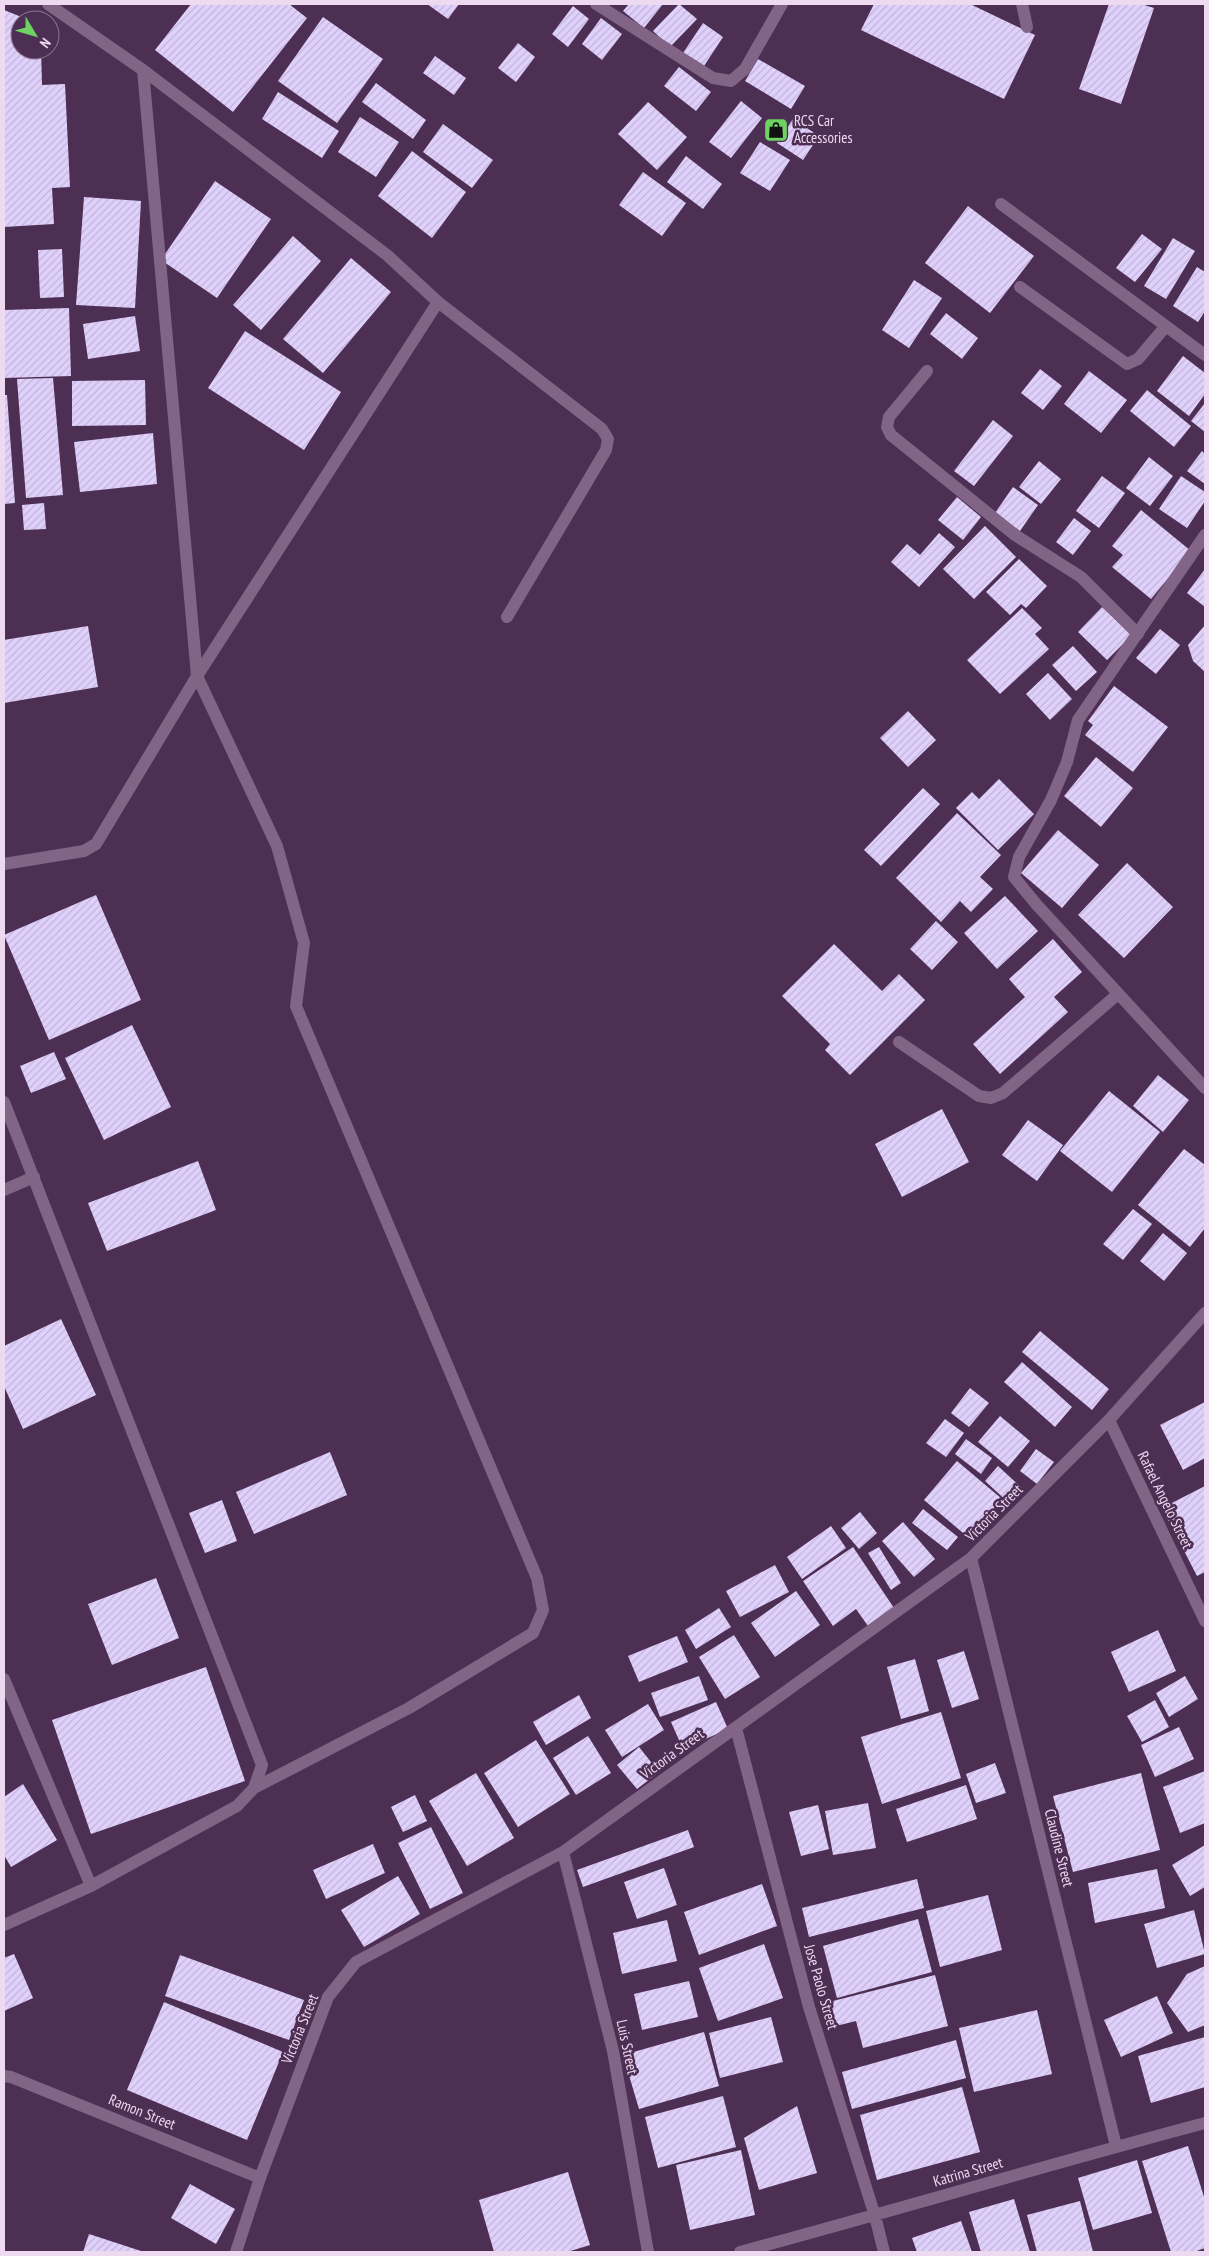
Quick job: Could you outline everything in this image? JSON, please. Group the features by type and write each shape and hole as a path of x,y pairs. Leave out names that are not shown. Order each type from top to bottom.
{"street":[{"path":"48,4 143,70 387,255 438,302 602,429 608,439 606,450 507,617"},
{"path":"596,4 713,78 731,81 745,69 782,4"},
{"path":"1022,4 1027,27"},
{"path":"4,1925 91,1886 237,1806 254,1788 409,1708 533,1633 543,1610 537,1578 296,1006 304,942 277,846 197,676 143,70"},
{"path":"1000,204 1205,355"},
{"path":"1020,287 1128,364 1138,359 1166,326"},
{"path":"4,864 84,851 96,844 197,676 438,302"},
{"path":"927,371 890,417 887,427 891,435 1015,535 1081,577 1138,634"},
{"path":"1205,535 1078,720 1067,762 1051,800 1019,857 1014,877 1037,905 1205,1088"},
{"path":"899,1042 979,1096 991,1098 1003,1093 1118,994"},
{"path":"4,1102 262,1765 254,1788"},
{"path":"4,1190 34,1177"},
{"name":"Victoria Street","path":"236,2252 260,2178 328,1998 356,1962 563,1852 971,1558 1109,1420 1205,1313"},
{"name":"Rafael Angelo Street","path":"1109,1420 1205,1621"},
{"name":"Claudine Street","path":"971,1558 1116,2146"},
{"path":"4,1678 91,1886"},
{"name":"Jose Paolo Street","path":"736,1728 809,2007 875,2216 884,2252"},
{"name":"Luis Street","path":"563,1852 613,2051 648,2252"},
{"name":"Ramon Street","path":"7,2077 260,2178"},
{"name":"Katrina Street","path":"740,2252 875,2216 1116,2146 1205,2124"}],"building":[{"path":"191,4 289,4 307,18 233,112 155,50"},
{"path":"427,4 459,4 448,19"},
{"path":"629,4 663,4 644,28 623,11"},
{"path":"679,4 697,19 670,47 653,31"},
{"path":"874,4 970,4 1035,35 1004,99 861,30"},
{"path":"1109,4 1141,4 1154,8 1121,104 1079,89"},
{"path":"573,6 589,19 568,47 552,34"},
{"path":"4,10 10,12 10,60 41,60 42,85 65,84 70,187 52,188 54,224 4,227"},
{"path":"323,17 383,59 337,123 278,81"},
{"path":"601,18 622,34 602,60 582,44"},
{"path":"703,23 723,37 704,66 683,53"},
{"path":"518,43 535,57 516,82 498,68"},
{"path":"435,56 466,78 454,95 423,73"},
{"path":"758,59 805,86 791,109 745,81"},
{"path":"679,67 711,92 696,111 664,86"},
{"path":"376,83 426,120 413,139 362,102"},
{"path":"278,92 339,131 322,158 262,119"},
{"path":"741,101 762,118 731,158 709,142"},
{"path":"648,102 687,137 657,170 618,134"},
{"path":"360,117 399,142 376,177 338,152"},
{"path":"793,119 819,136 803,160 777,143"},
{"path":"443,124 493,160 472,188 423,152"},
{"path":"760,142 790,160 770,191 740,173"},
{"path":"412,151 466,192 432,238 378,196"},
{"path":"686,156 722,184 703,209 667,182"},
{"path":"643,172 686,203 662,236 619,205"},
{"path":"215,181 271,219 217,298 161,260"},
{"path":"84,197 141,201 135,308 76,305"},
{"path":"968,206 1034,256 990,313 925,263"},
{"path":"1142,234 1162,249 1135,282 1116,268"},
{"path":"293,236 321,261 261,330 233,305"},
{"path":"1173,238 1195,251 1166,299 1144,286"},
{"path":"62,249 64,297 40,298 38,250"},
{"path":"351,258 391,292 323,373 283,339"},
{"path":"1197,267 1205,272 1205,311 1198,322 1173,306"},
{"path":"914,280 942,298 909,348 882,330"},
{"path":"69,308 71,376 4,378 4,310"},
{"path":"946,313 978,338 962,359 930,334"},
{"path":"135,316 140,351 88,359 83,324"},
{"path":"245,331 341,392 304,450 208,388"},
{"path":"1183,356 1205,373 1205,394 1189,416 1157,391"},
{"path":"1040,369 1062,386 1043,410 1021,393"},
{"path":"1089,371 1127,400 1101,433 1064,404"},
{"path":"53,378 63,495 26,498 17,379"},
{"path":"145,380 146,425 72,426 72,381"},
{"path":"1147,390 1191,426 1174,447 1130,411"},
{"path":"4,395 7,395 15,503 4,504"},
{"path":"1205,403 1205,432 1191,421"},
{"path":"993,420 1013,436 974,486 954,471"},
{"path":"153,433 157,484 80,492 74,442"},
{"path":"1202,451 1205,454 1205,484 1187,471"},
{"path":"1149,457 1173,476 1150,506 1126,488"},
{"path":"1039,461 1061,479 1041,504 1019,487"},
{"path":"1102,476 1125,493 1099,528 1076,511"},
{"path":"1181,476 1205,492 1205,501 1187,528 1159,509"},
{"path":"1013,487 1038,505 1020,531 995,513"},
{"path":"957,497 981,517 963,540 938,520"},
{"path":"44,503 46,529 24,530 22,505"},
{"path":"1141,510 1191,551 1151,599 1112,567 1123,555 1112,546"},
{"path":"1074,518 1091,531 1073,555 1056,542"},
{"path":"985,526 1016,557 974,599 943,569"},
{"path":"939,533 955,547 919,587 891,562 907,544 920,555"},
{"path":"1019,559 1047,586 1026,608 1021,604 1010,615 986,592"},
{"path":"1205,569 1205,607 1187,593"},
{"path":"1102,607 1132,635 1107,660 1078,632"},
{"path":"1022,608 1042,628 1035,634 1049,649 1000,694 967,660"},
{"path":"1205,625 1205,672 1193,661 1188,645"},
{"path":"88,626 98,687 4,703 4,640"},
{"path":"1160,629 1180,645 1156,674 1136,658"},
{"path":"1073,646 1097,672 1076,691 1052,665"},
{"path":"1048,673 1072,699 1050,720 1026,694"},
{"path":"1114,686 1168,727 1133,772 1085,735 1093,725 1088,721"},
{"path":"908,711 936,740 908,767 880,738"},
{"path":"1096,757 1133,788 1101,827 1064,796"},
{"path":"999,779 1034,814 998,850 956,808 972,792 979,799"},
{"path":"923,788 940,804 881,866 864,850"},
{"path":"957,813 1001,855 980,877 993,889 971,912 960,901 941,922 896,878"},
{"path":"1058,830 1099,865 1062,908 1021,873"},
{"path":"1127,863 1173,907 1124,958 1078,915"},
{"path":"96,895 141,1000 49,1040 4,935"},
{"path":"1005,896 1038,931 997,969 964,933"},
{"path":"936,921 958,942 932,970 910,949"},
{"path":"1053,939 1082,972 1054,997 1068,1012 1000,1074 973,1044 1025,997 1009,979"},
{"path":"834,944 882,991 899,974 925,1000 850,1075 825,1050 830,1044 782,996"},
{"path":"132,1025 171,1107 104,1140 65,1058"},
{"path":"54,1052 66,1079 31,1093 20,1066"},
{"path":"1158,1075 1189,1100 1163,1132 1133,1106"},
{"path":"1109,1091 1160,1132 1112,1192 1060,1151"},
{"path":"942,1109 969,1162 902,1197 875,1144"},
{"path":"1028,1120 1063,1145 1037,1181 1002,1155"},
{"path":"1184,1149 1205,1165 1205,1228 1190,1247 1138,1205"},
{"path":"198,1161 216,1210 107,1251 88,1203"},
{"path":"1133,1209 1152,1224 1123,1260 1103,1244"},
{"path":"1163,1233 1187,1253 1164,1281 1140,1261"},
{"path":"61,1319 96,1395 23,1429 4,1386 4,1346"},
{"path":"1040,1331 1109,1389 1092,1410 1022,1352"},
{"path":"1022,1362 1072,1407 1055,1427 1004,1382"},
{"path":"970,1388 989,1403 969,1427 951,1413"},
{"path":"1205,1402 1205,1458 1183,1470 1160,1425"},
{"path":"1000,1416 1030,1441 1008,1467 978,1442"},
{"path":"945,1419 964,1433 946,1457 926,1443"},
{"path":"966,1439 992,1458 981,1474 955,1454"},
{"path":"1036,1449 1054,1462 1037,1484 1020,1471"},
{"path":"330,1452 347,1495 254,1534 236,1492"},
{"path":"957,1461 1002,1499 969,1538 924,1500"},
{"path":"998,1466 1024,1490 1010,1504 985,1481"},
{"path":"1205,1486 1205,1572 1197,1576 1162,1508"},
{"path":"222,1500 237,1541 205,1553 189,1513"},
{"path":"923,1509 958,1537 947,1550 912,1523"},
{"path":"860,1512 877,1533 859,1549 841,1528"},
{"path":"903,1522 935,1559 914,1577 882,1541"},
{"path":"831,1526 846,1548 802,1579 787,1557"},
{"path":"853,1547 894,1608 868,1626 856,1609 833,1626 803,1581"},
{"path":"879,1547 901,1583 891,1590 868,1553"},
{"path":"775,1565 789,1592 740,1617 726,1591"},
{"path":"156,1578 179,1638 112,1665 88,1604"},
{"path":"796,1591 820,1625 775,1657 751,1623"},
{"path":"719,1608 731,1627 696,1649 685,1630"},
{"path":"1158,1630 1176,1671 1129,1692 1111,1652"},
{"path":"734,1635 760,1677 725,1699 699,1657"},
{"path":"677,1636 688,1662 639,1682 628,1656"},
{"path":"964,1651 979,1699 952,1708 937,1660"},
{"path":"915,1659 929,1711 901,1719 887,1667"},
{"path":"206,1667 245,1781 91,1834 52,1720"},
{"path":"699,1676 708,1700 660,1717 651,1693"},
{"path":"1185,1676 1198,1699 1169,1717 1156,1693"},
{"path":"579,1695 591,1718 546,1745 533,1722"},
{"path":"1155,1700 1169,1727 1142,1742 1127,1716"},
{"path":"716,1702 728,1729 683,1749 671,1722"},
{"path":"648,1704 664,1730 622,1757 605,1730"},
{"path":"941,1712 961,1778 882,1804 861,1737"},
{"path":"1179,1727 1194,1759 1155,1777 1141,1745"},
{"path":"588,1736 611,1773 576,1795 553,1758"},
{"path":"536,1740 570,1794 518,1827 484,1773"},
{"path":"639,1747 659,1772 637,1789 617,1765"},
{"path":"995,1763 1006,1793 976,1803 966,1774"},
{"path":"1205,1771 1205,1823 1180,1833 1163,1787"},
{"path":"476,1773 514,1838 467,1866 429,1801"},
{"path":"1141,1773 1160,1850 1073,1872 1053,1796"},
{"path":"23,1784 57,1840 11,1867 4,1855 4,1797"},
{"path":"966,1785 977,1819 907,1842 896,1809"},
{"path":"415,1795 427,1821 403,1832 391,1807"},
{"path":"868,1803 876,1848 833,1855 825,1811"},
{"path":"818,1805 829,1849 801,1856 789,1812"},
{"path":"431,1827 463,1893 430,1909 398,1843"},
{"path":"688,1830 694,1847 583,1887 577,1870"},
{"path":"373,1844 385,1873 326,1899 313,1870"},
{"path":"1205,1845 1205,1887 1190,1896 1172,1865"},
{"path":"664,1868 677,1905 637,1919 624,1882"},
{"path":"1157,1869 1165,1908 1095,1923 1088,1883"},
{"path":"398,1876 420,1914 364,1947 341,1910"},
{"path":"917,1879 924,1908 809,1937 802,1908"},
{"path":"762,1884 777,1926 699,1955 684,1912"},
{"path":"988,1895 1002,1950 940,1967 926,1911"},
{"path":"1194,1910 1205,1954 1157,1968 1144,1924"},
{"path":"918,1919 932,1972 837,1998 823,1946"},
{"path":"667,1920 677,1961 622,1974 613,1933"},
{"path":"764,1944 783,1998 718,2021 699,1968"},
{"path":"14,1954 33,1998 4,2011 4,1958"},
{"path":"180,1955 304,2000 289,2040 165,1996"},
{"path":"1205,1966 1205,2025 1188,2032 1167,2003 1187,1974"},
{"path":"935,1975 948,2026 863,2048 856,2021 836,2026 829,2002"},
{"path":"689,1981 698,2017 642,2030 634,1994"},
{"path":"1157,1996 1173,2033 1121,2057 1104,2020"},
{"path":"164,2002 283,2052 247,2140 127,2090"},
{"path":"1037,2010 1052,2074 974,2092 959,2028"},
{"path":"771,2017 783,2062 720,2078 709,2033"},
{"path":"704,2032 719,2086 639,2109 623,2055"},
{"path":"1205,2037 1205,2087 1151,2103 1138,2056"},
{"path":"956,2040 966,2078 852,2109 842,2072"},
{"path":"962,2087 980,2152 877,2180 860,2115"},
{"path":"723,2096 736,2147 658,2168 645,2117"},
{"path":"797,2106 817,2173 759,2190 744,2138"},
{"path":"1188,2146 1205,2200 1205,2248 1194,2252 1171,2252 1142,2161"},
{"path":"741,2150 755,2215 690,2230 676,2165"},
{"path":"1137,2160 1152,2213 1093,2230 1078,2178"},
{"path":"568,2172 590,2245 567,2252 494,2252 479,2200"},
{"path":"190,2184 235,2209 216,2244 171,2218"},
{"path":"1014,2199 1030,2252 981,2252 969,2212"},
{"path":"1080,2201 1093,2252 1037,2252 1027,2215"},
{"path":"961,2221 972,2252 917,2252 912,2238"},
{"path":"89,2234 144,2252 83,2252"}],"place":[{"name":"RCS Car Accessories","path":"776,130"}]}
